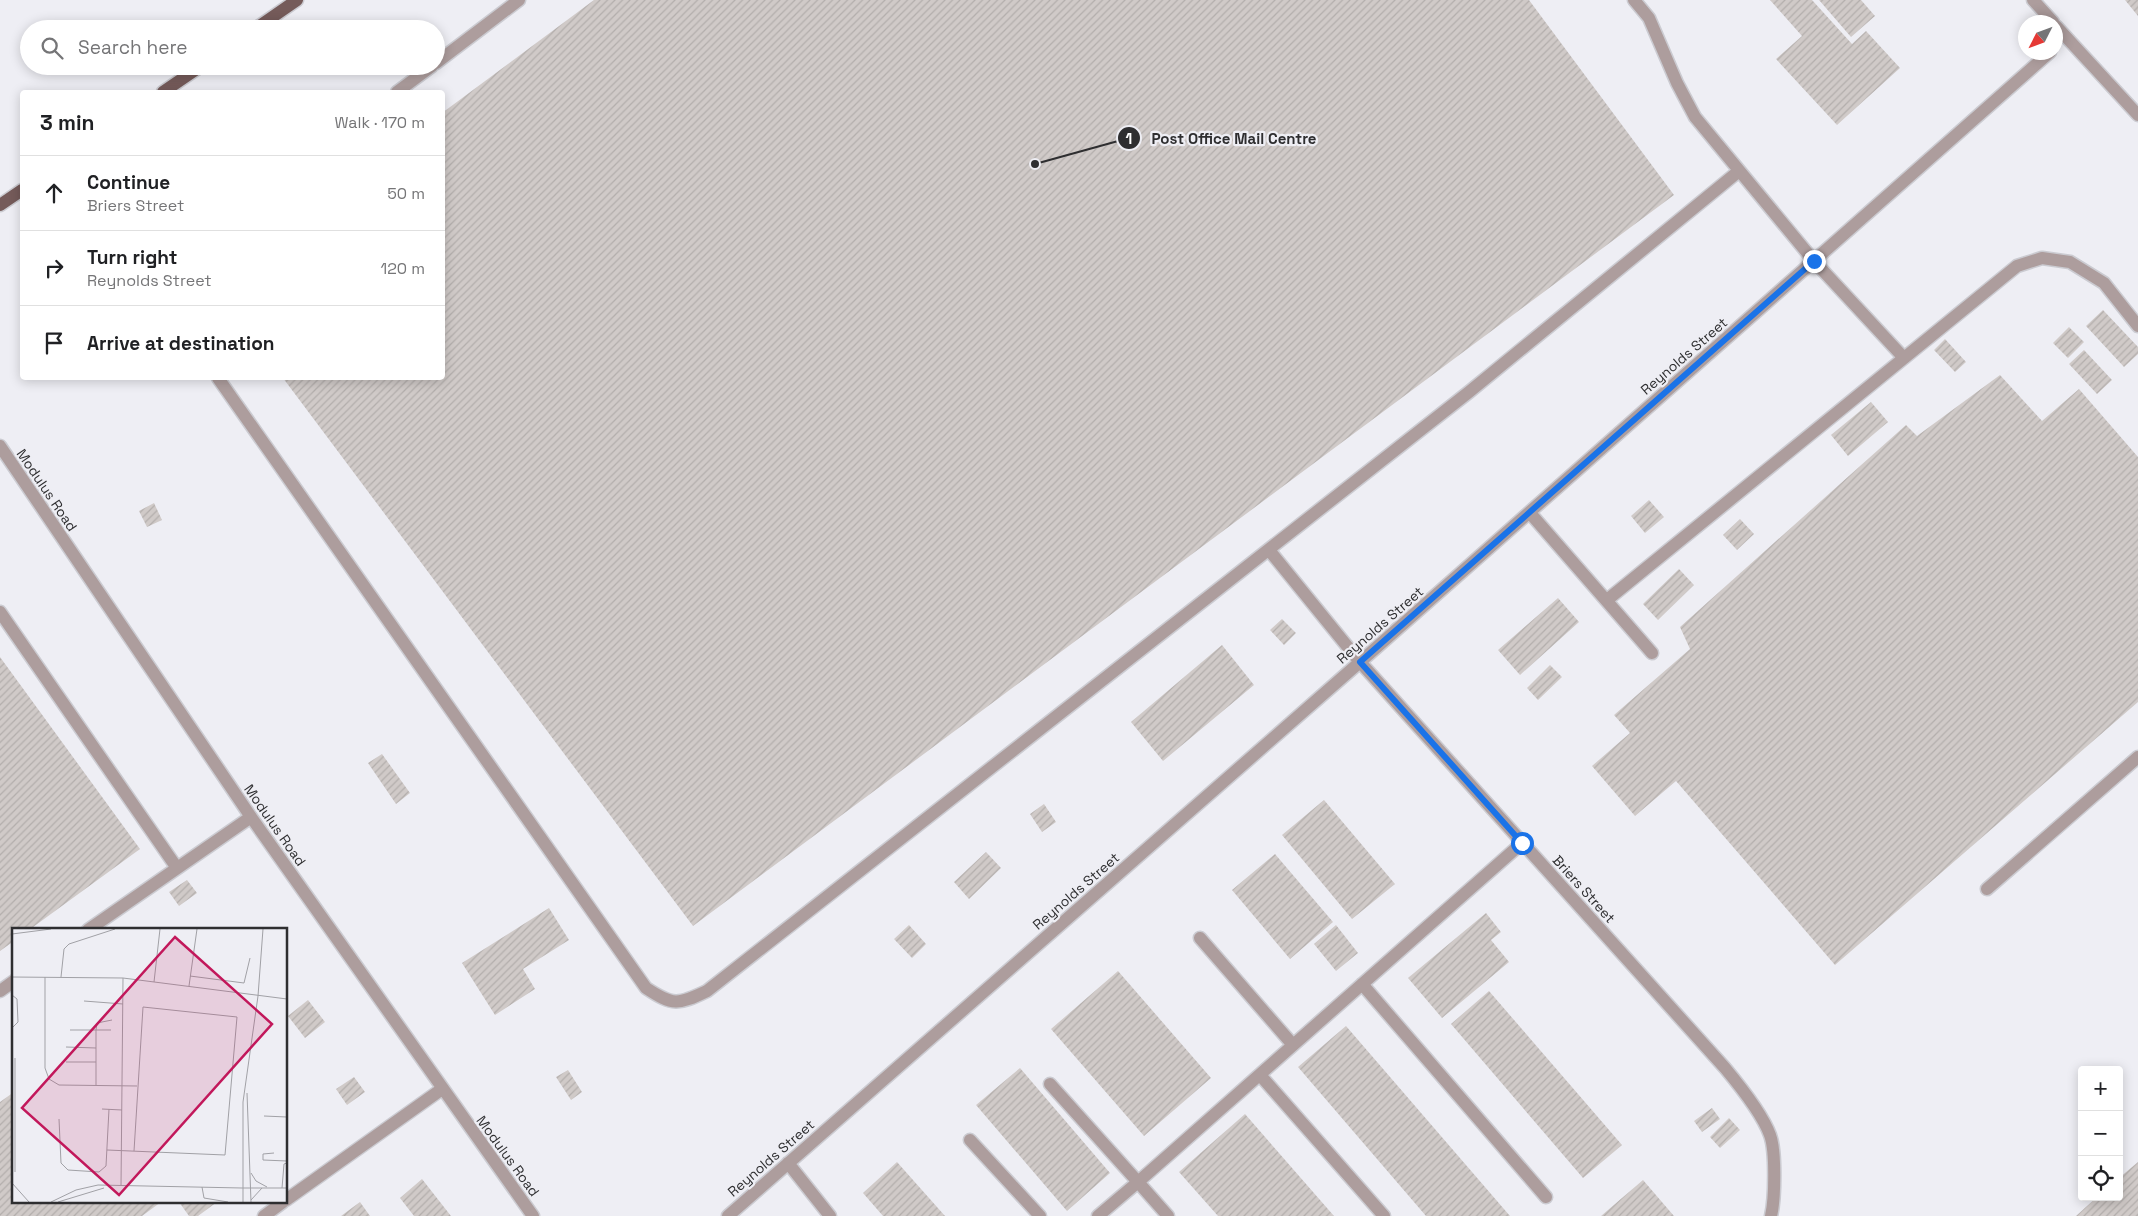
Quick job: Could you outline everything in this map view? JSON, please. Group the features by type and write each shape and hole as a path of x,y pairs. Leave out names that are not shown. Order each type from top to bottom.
{"main road":[{"path":"269,20 297,0"},
{"path":"167,90 188,75"},
{"path":"0,205 20,191"}],"street":[{"path":"445,56 520,0"},
{"path":"1634,0 1649,18 1677,83 1695,117 1814,261 1904,358"},
{"path":"2033,0 2047,15"},
{"path":"2063,34 2138,115"},
{"path":"2063,41 2066,38"},
{"name":"Reynolds Street","path":"728,1216 1530,513 2041,60"},
{"path":"400,90 420,75"},
{"path":"219,380 646,988 664,1001 684,1002 707,991 1269,550 1469,392 1739,171"},
{"path":"1607,600 2017,266 2042,258 2070,262 2104,283 2138,326"},
{"name":"Modulus Road","path":"0,446 251,817 533,1216"},
{"path":"1530,513 1652,653"},
{"name":"Briers Street","path":"1269,550 1360,662 1725,1068 1748,1098 1770,1136 1775,1183 1771,1216"},
{"path":"0,612 177,868"},
{"path":"1987,889 2138,757"},
{"path":"91,928 251,817"},
{"path":"1098,1216 1522,843"},
{"path":"1200,938 1293,1045"},
{"path":"0,991 12,982"},
{"path":"1362,984 1546,1197"},
{"path":"1260,1075 1384,1216"},
{"path":"1050,1084 1168,1216"},
{"path":"288,1199 442,1089"},
{"path":"970,1140 1040,1216"},
{"path":"788,1163 830,1216"},
{"path":"264,1216 280,1204"}],"building":[{"path":"594,0 1529,0 1674,195 693,926 284,380 445,380 445,111"},
{"path":"1770,0 1812,0 1852,44 1866,31 1900,68 1837,125 1776,59 1802,36"},
{"path":"1819,0 1861,0 1875,16 1851,37"},
{"path":"2125,0 2138,0 2138,16"},
{"path":"2103,310 2138,347 2138,354 2124,367 2086,326"},
{"path":"2069,327 2084,342 2068,358 2053,343"},
{"path":"1945,339 1966,362 1955,372 1934,350"},
{"path":"2084,350 2112,380 2097,394 2069,364"},
{"path":"2000,375 2042,421 2079,389 2138,457 2138,702 1835,965 1676,781 1635,816 1592,766 1630,733 1614,715 1690,649 1680,627 1906,425 1917,436"},
{"path":"1871,402 1888,422 1848,456 1831,435"},
{"path":"1649,500 1664,517 1645,533 1631,516"},
{"path":"154,503 162,520 147,527 139,511"},
{"path":"1740,519 1754,534 1737,550 1723,535"},
{"path":"1679,569 1694,585 1658,620 1643,604"},
{"path":"1558,598 1579,622 1520,675 1498,650"},
{"path":"1282,619 1296,633 1284,645 1270,630"},
{"path":"1222,645 1254,685 1163,761 1131,722"},
{"path":"0,657 140,849 32,928 12,928 12,942 0,951"},
{"path":"1550,665 1562,677 1538,700 1527,688"},
{"path":"382,754 410,793 396,804 368,763"},
{"path":"1324,800 1395,884 1352,919 1282,835"},
{"path":"1044,804 1056,822 1042,832 1030,814"},
{"path":"986,852 1001,868 969,899 954,882"},
{"path":"1275,854 1333,922 1290,959 1232,890"},
{"path":"187,880 197,893 179,906 169,892"},
{"path":"549,908 569,940 523,969 535,989 495,1015 462,963"},
{"path":"1486,913 1501,932 1491,940 1509,962 1442,1018 1408,978"},
{"path":"909,925 926,944 912,958 894,939"},
{"path":"1336,925 1358,953 1336,971 1314,944"},
{"path":"1118,971 1211,1078 1144,1136 1051,1029"},
{"path":"1489,991 1622,1145 1583,1178 1451,1024"},
{"path":"308,1000 325,1022 305,1038 288,1016"},
{"path":"1346,1026 1510,1216 1426,1216 1298,1067"},
{"path":"1020,1068 1110,1173 1067,1211 976,1105"},
{"path":"568,1070 582,1092 571,1100 556,1077"},
{"path":"354,1077 365,1092 347,1105 336,1089"},
{"path":"12,1093 12,1204 158,1204 142,1216 0,1216 0,1102"},
{"path":"1712,1108 1720,1119 1702,1132 1694,1121"},
{"path":"1245,1114 1334,1216 1218,1216 1179,1172"},
{"path":"1729,1118 1740,1130 1720,1148 1710,1137"},
{"path":"897,1162 945,1216 883,1216 863,1193"},
{"path":"2138,1162 2138,1216 2076,1216 2093,1201 2123,1201 2123,1175"},
{"path":"422,1179 451,1216 414,1216 400,1198"},
{"path":"1643,1180 1674,1216 1601,1216"},
{"path":"360,1202 370,1216 341,1216"},
{"path":"180,1204 214,1204 198,1216 189,1216"}],"place":[{"name":"Post Office Mail Centre","path":"1035,164"}],"route":[{"path":"1522,843 1360,662 1814,261"}]}
